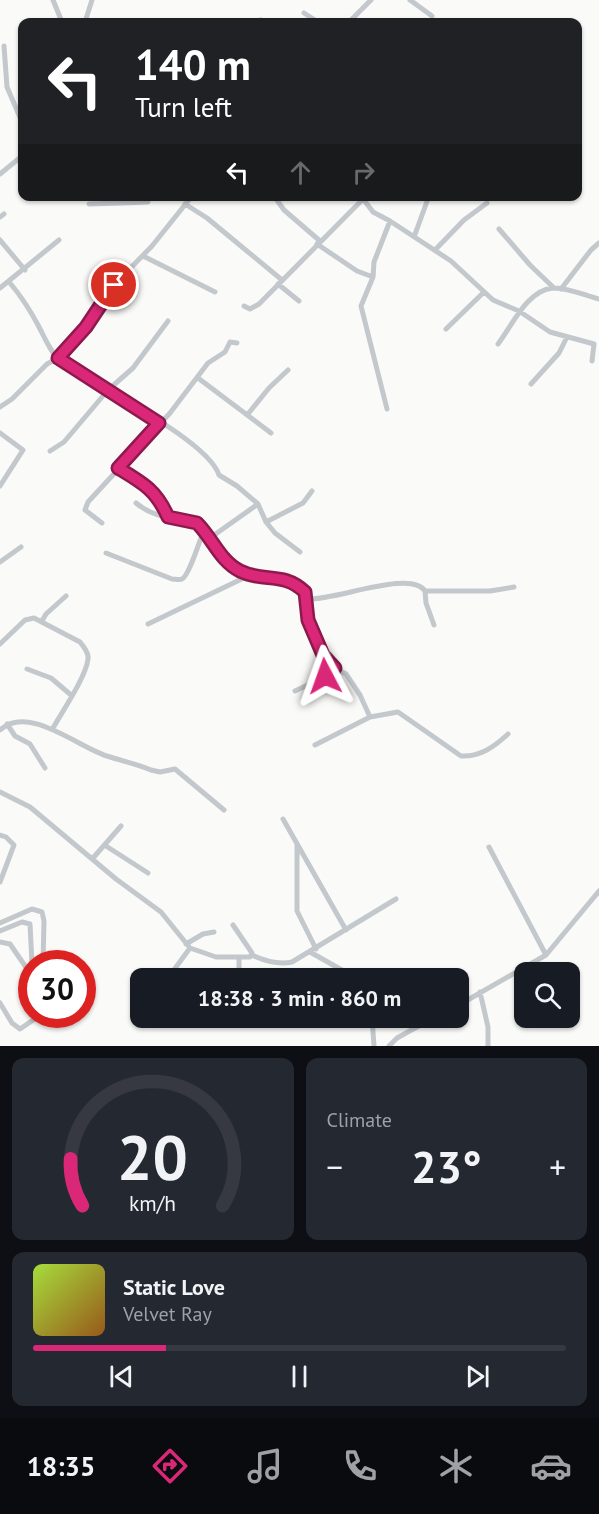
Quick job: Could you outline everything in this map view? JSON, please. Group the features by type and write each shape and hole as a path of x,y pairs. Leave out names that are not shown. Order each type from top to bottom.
{"street":[{"path":"53,0 60,18"},
{"path":"86,18 92,0"},
{"path":"353,18 371,0"},
{"path":"410,0 432,16"},
{"path":"304,13 312,18"},
{"path":"4,46 7,87 18,113"},
{"path":"0,174 18,159"},
{"path":"89,204 113,201"},
{"path":"134,201 148,202"},
{"path":"0,407 12,399 47,364 58,358 86,327 114,285 143,256 188,201"},
{"path":"278,201 319,243 357,271 373,277"},
{"path":"244,306 253,308 359,201"},
{"path":"366,201 373,212 435,250 499,303 519,311 550,332 594,344 592,361"},
{"path":"414,237 427,201"},
{"path":"435,250 487,202"},
{"path":"185,204 207,218 280,282 299,302"},
{"path":"387,409 362,314 363,298 373,277 374,262 390,221"},
{"path":"499,229 530,266 554,288"},
{"path":"0,240 25,270"},
{"path":"0,288 10,283 59,240"},
{"path":"561,289 599,243"},
{"path":"143,256 215,292"},
{"path":"10,283 58,358 207,456 223,479 237,486 258,504 266,522 283,540 300,552"},
{"path":"498,344 519,311 536,296 554,288 599,299"},
{"path":"446,329 484,292"},
{"path":"50,451 64,442 108,390 132,368 168,321"},
{"path":"531,384 559,353 567,338"},
{"path":"102,523 85,507 198,378 208,363 225,352 230,342 237,343"},
{"path":"248,414 269,388 288,370"},
{"path":"198,378 271,433"},
{"path":"0,433 23,450 0,486"},
{"path":"118,468 149,486 168,517"},
{"path":"266,522 303,503 312,491"},
{"path":"136,503 147,512 197,523 227,562 250,575 288,579 305,592 308,620 317,642 328,661 346,674 360,695 370,717"},
{"path":"210,538 258,504"},
{"path":"106,553 172,579 180,580 187,572 204,530"},
{"path":"0,562 21,547"},
{"path":"148,624 250,575"},
{"path":"307,599 326,598 401,582 416,584 425,591 490,591 514,587"},
{"path":"425,591 426,603 434,625"},
{"path":"42,621 46,614 66,596"},
{"path":"0,644 25,620 34,618 80,642 88,653 84,672 53,728"},
{"path":"295,691 320,679 335,668"},
{"path":"27,669 51,678 71,695"},
{"path":"315,745 370,717 398,712 461,756 472,757 496,746 508,734"},
{"path":"0,730 7,724 32,723 53,728 79,745 107,756 157,772 175,769 224,810"},
{"path":"7,724 15,736 30,744 45,768"},
{"path":"0,792 30,807 116,879 161,912 188,946 216,957 252,955"},
{"path":"283,819 346,930"},
{"path":"93,858 106,846 121,826"},
{"path":"0,835 15,845 0,882"},
{"path":"297,843 297,911 316,949"},
{"path":"106,846 148,873"},
{"path":"489,847 546,955"},
{"path":"469,999 546,955 599,891"},
{"path":"233,925 252,955 265,961 283,964 292,962 316,949 396,899"},
{"path":"0,923 32,909 42,912 43,950"},
{"path":"0,931 22,922 30,924 31,950"},
{"path":"174,968 188,946 203,934 214,932"},
{"path":"0,942 6,942 12,946 18,955"},
{"path":"310,952 338,968"},
{"path":"238,957 239,968"},
{"path":"480,992 489,1027 488,1046"},
{"path":"0,1003 12,1023 18,1028"},
{"path":"373,1028 374,1046"},
{"path":"389,1046 397,1038 415,1028"}],"route":[{"path":"114,285 86,327 58,358 159,423 118,468 149,486 168,517 197,523 227,562 238,570 250,575 288,579 305,592 308,620 323,655 335,668 325,676"}]}
